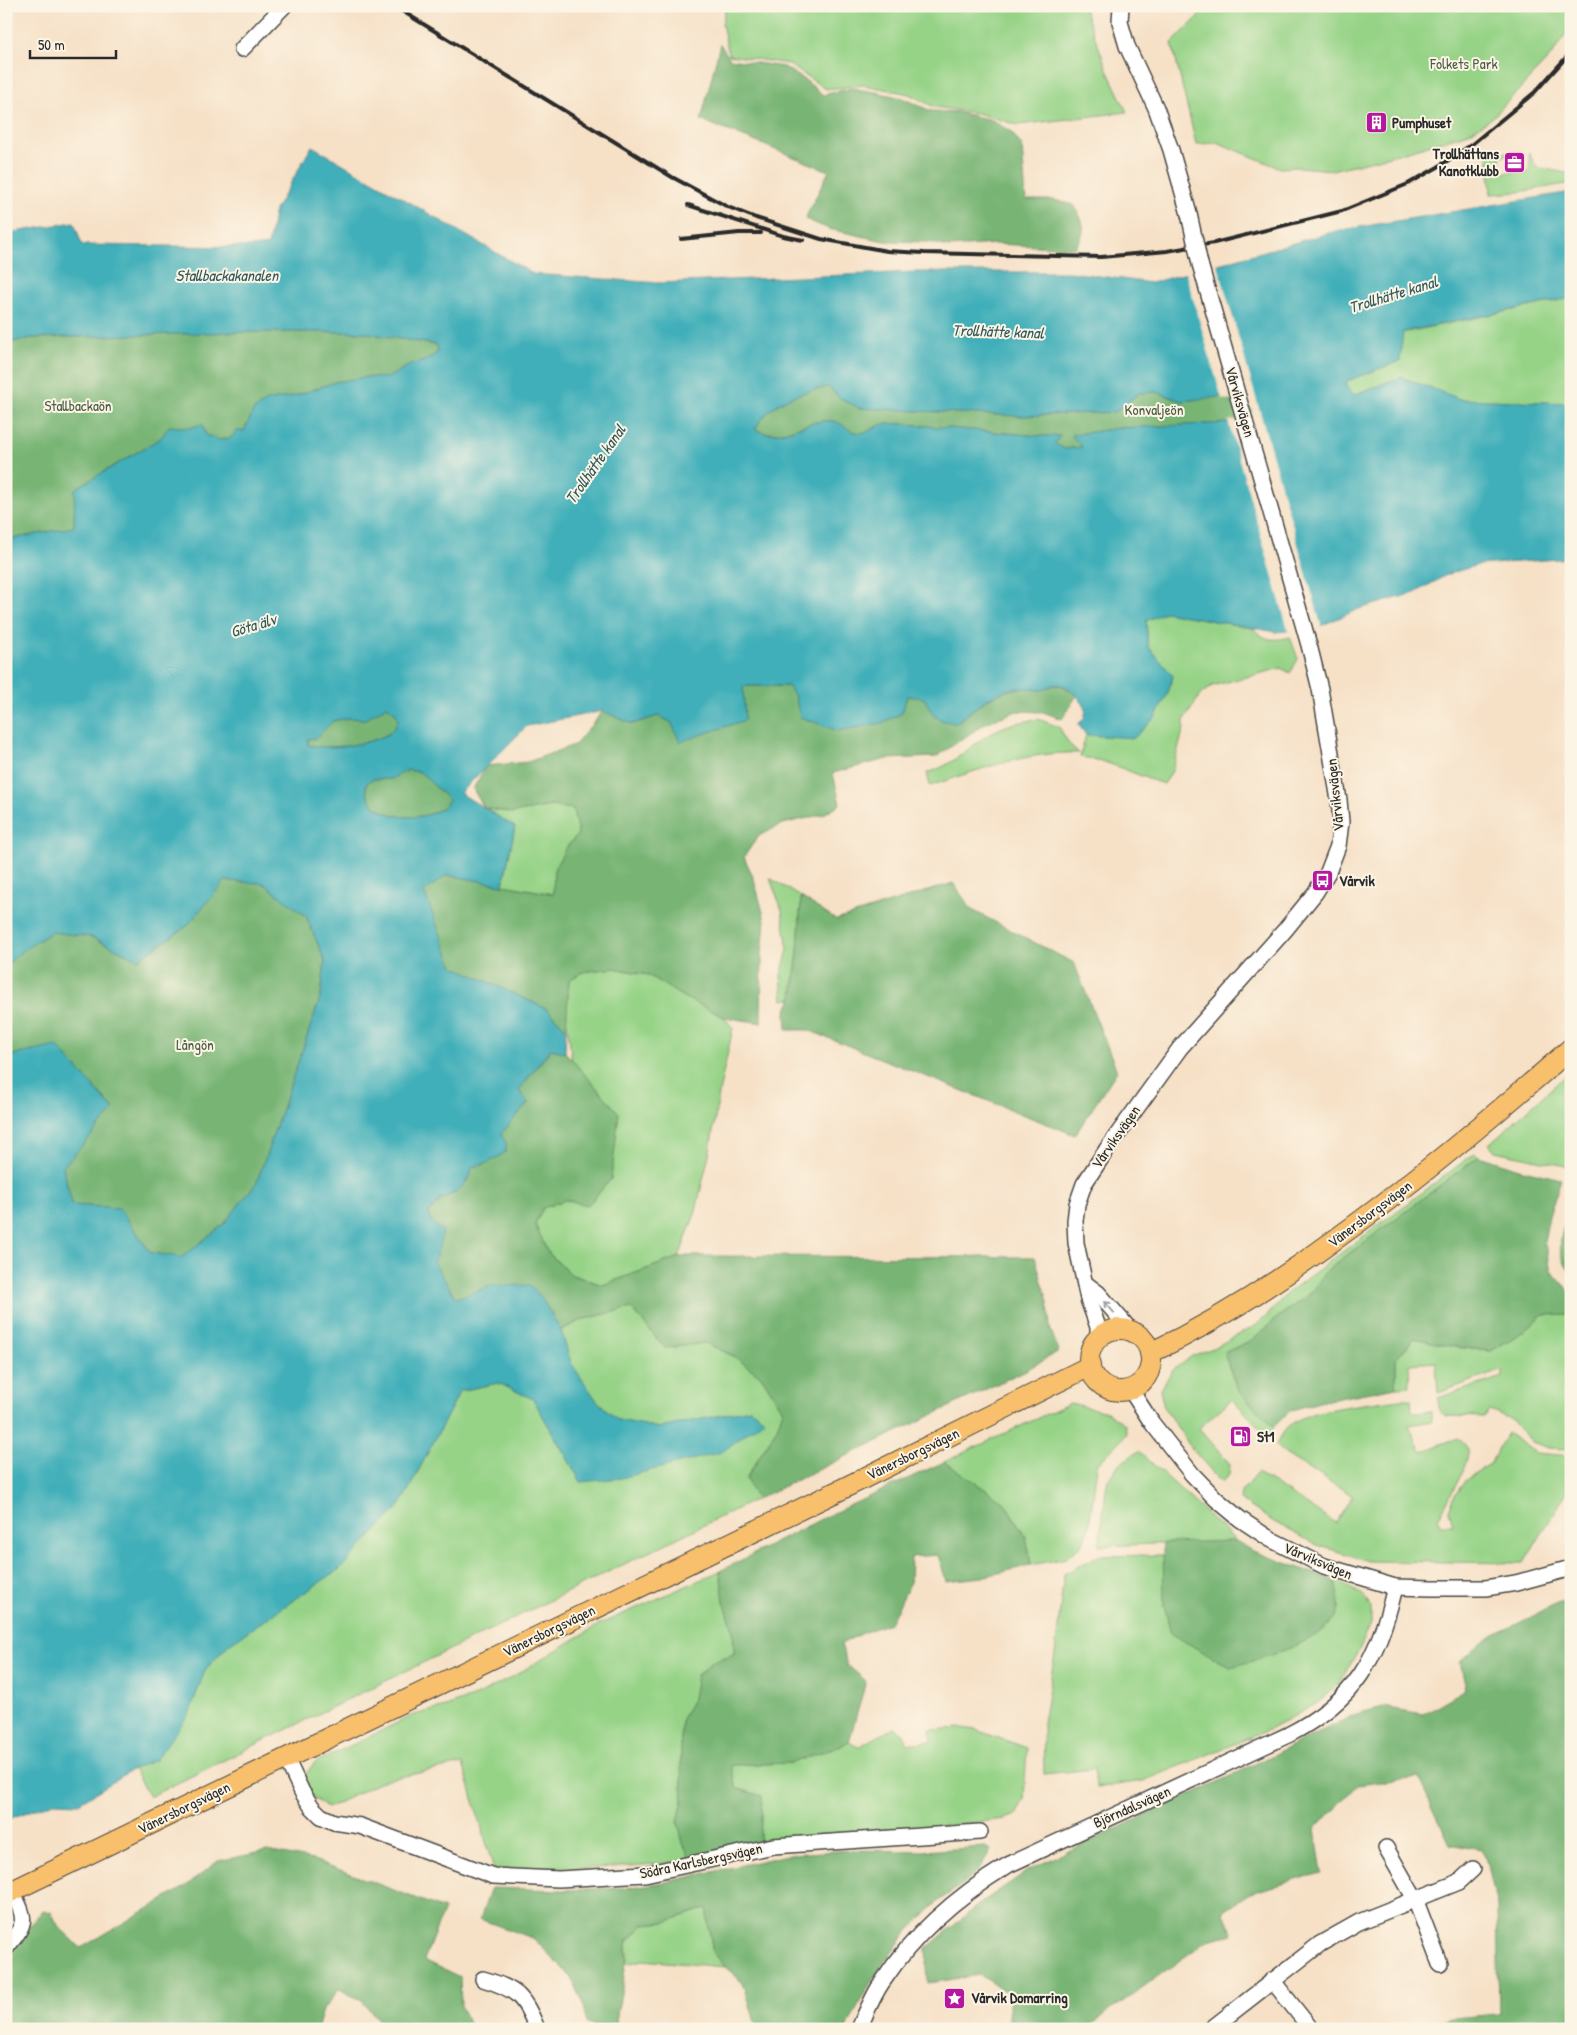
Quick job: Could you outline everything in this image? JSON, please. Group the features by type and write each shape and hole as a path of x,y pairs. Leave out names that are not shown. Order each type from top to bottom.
{"main road":[{"name":"Vänersborgsvägen","path":"1150,1353 1246,1302 1386,1204 1472,1135 1571,1048"},
{"path":"1112,1330 1132,1332 1143,1340 1150,1353 1147,1375 1140,1384 1130,1389 1119,1391 1102,1386 1094,1377 1090,1366 1091,1350 1098,1338 1112,1330"},
{"name":"Vänersborgsvägen","path":"9,1892 840,1490 1090,1366"}],"street":[{"path":"242,49 284,6"},
{"path":"1113,6 1120,22"},
{"path":"1120,22 1121,6"},
{"name":"Vårviksvägen","path":"1098,1338 1098,1327 1088,1299 1086,1284 1078,1259 1075,1221 1077,1204 1084,1184 1160,1075 1190,1037 1285,930 1314,893 1333,863 1340,838 1341,822 1320,689 1309,645 1200,264 1189,214 1171,150 1159,116 1131,54 1120,22"},
{"path":"1086,1284 1098,1293 1132,1332"},
{"name":"Vårviksvägen","path":"1130,1389 1152,1423 1192,1474 1216,1499 1240,1520 1270,1539 1324,1566 1395,1587 1486,1588 1516,1583 1571,1568"},
{"name":"Björndalsvägen","path":"859,2029 882,1982 898,1960 918,1936 946,1908 974,1886 1008,1864 1313,1722 1335,1705 1348,1693 1373,1654 1387,1619 1395,1587"},
{"name":"Södra Karlsbergsvägen","path":"286,1758 302,1792 312,1808 321,1816 334,1822 360,1826 493,1876 560,1879 644,1874 773,1846 980,1832"},
{"path":"1386,1848 1416,1899 1440,1964"},
{"path":"1210,2029 1320,1944 1360,1922 1459,1882 1473,1869"},
{"path":"6,1948 21,1930 24,1923 23,1917 9,1892"},
{"path":"483,1979 508,1987 519,1996 531,2014 537,2029"},
{"path":"1272,1980 1311,2029"}],"green space":[{"path":"726,6 1083,6 1109,74 1127,112 1018,125 977,113 934,107 909,94 864,85 826,89 788,64 729,55 722,24"},
{"name":"Folkets Park","path":"1209,6 1571,6 1571,27 1551,56 1492,118 1469,133 1398,154 1332,170 1299,167 1280,168 1219,143 1196,144 1172,43"},
{"path":"720,44 730,59 784,67 805,80 823,95 852,88 902,98 931,111 957,112 992,120 1011,132 1022,146 1026,200 1054,200 1074,205 1082,222 1082,236 1075,248 997,244 949,247 929,242 884,241 829,229 805,219 829,171 701,120"},
{"path":"1520,152 1525,154 1500,156 1501,173 1530,171 1529,153 1536,167 1571,174 1571,183 1519,192 1491,194 1488,153"},
{"path":"1571,298 1571,403 1460,399 1401,377 1353,395 1346,387 1347,381 1400,361 1402,333"},
{"name":"Stallbackaön","path":"242,332 361,332 437,345 438,352 427,360 410,365 387,378 367,377 335,382 295,396 267,401 254,410 244,431 231,438 219,440 206,435 202,425 190,428 169,427 161,438 75,489 74,527 6,540 6,343 32,338"},
{"name":"Konvaljeön","path":"828,387 840,398 859,408 1021,416 1115,412 1139,393 1156,392 1182,401 1227,396 1248,401 1255,411 1252,420 1229,423 1119,428 1071,435 1082,447 1065,449 1054,444 1060,436 1039,436 904,424 884,424 859,434 834,421 815,422 772,433 755,429 769,411 786,399"},
{"path":"1165,612 1252,628 1270,639 1290,637 1298,659 1290,673 1281,668 1212,686 1201,694 1184,720 1184,728 1172,771 1164,784 1102,761 1080,757 1086,735 1135,737 1155,718 1168,693 1173,676 1148,647 1146,621"},
{"path":"1054,685 1063,686 1077,695 1062,719 1043,712 1017,711 987,722 936,757 887,759 833,773 840,804 824,814 783,824 758,836 744,857 754,879 765,920 762,955 761,1023 724,1017 683,997 648,975 614,968 583,972 569,980 566,1029 547,1009 453,966 423,892 447,875 553,894 554,870 566,848 578,834 573,809 551,806 512,813 484,808 473,789 486,766 528,762 576,744 603,711 632,724 658,716 671,722 742,686 788,686 795,696 801,717 882,723 902,713 907,696 924,697 935,717 956,723 971,711 1002,692 1020,688 1037,690"},
{"path":"387,706 396,713 398,722 388,734 380,738 348,746 326,747 308,745 308,739 316,738 333,721 349,718 365,719"},
{"path":"1038,719 1059,727 1069,744 1079,753 1060,753 1022,758 930,786 927,773 945,766 982,739 1001,728"},
{"path":"408,770 420,772 449,800 441,809 415,817 401,816 387,813 376,806 368,797 366,784 372,779 391,779"},
{"path":"551,806 573,809 578,834 566,848 554,870 553,894 503,885 515,827 484,808 512,813"},
{"path":"770,878 801,897 798,952 791,999 783,1000 781,975 788,950 782,910"},
{"name":"Långön","path":"225,881 263,883 306,916 325,961 321,996 257,1182 224,1224 182,1257 151,1253 119,1208 72,1205 63,1167 114,1109 57,1047 8,1056 6,1054 6,966 19,953 52,932 91,937 138,959 186,927"},
{"path":"953,883 972,910 1074,963 1117,1071 1075,1135 808,1030 787,1030 786,1012 793,996 801,897 836,920"},
{"path":"614,968 648,975 724,1017 733,1028 720,1088 710,1150 695,1214 679,1257 603,1285 572,1275 548,1253 535,1224 543,1208 565,1199 588,1205 611,1179 618,1113 572,1060 566,1017 569,980 582,972"},
{"path":"551,1049 565,1052 619,1113 611,1179 588,1205 565,1200 543,1208 535,1224 548,1253 572,1275 603,1285 679,1257 687,1256 1035,1257 1048,1302 1050,1328 1059,1351 1026,1370 757,1499 746,1479 777,1428 783,1410 762,1377 735,1357 706,1343 665,1348 631,1308 584,1319 561,1330 540,1296 492,1286 456,1298 434,1263 442,1232 431,1221 428,1214 441,1199 457,1192 470,1177 472,1167 485,1164 500,1134 528,1103 519,1090"},
{"path":"1571,1071 1571,1167 1495,1151 1489,1144"},
{"path":"1475,1153 1479,1156 1326,1271 1311,1293 1278,1317 1254,1339 1224,1353 1238,1391 1274,1427 1268,1436 1232,1399 1199,1428 1230,1464 1229,1475 1221,1482 1192,1449 1164,1408 1160,1389 1173,1370 1192,1356 1213,1348 1255,1326 1267,1316 1286,1294"},
{"path":"1479,1156 1519,1169 1561,1179 1549,1216 1544,1241 1551,1271 1571,1293 1571,1314 1543,1315 1524,1331 1491,1351 1455,1347 1414,1338 1396,1359 1396,1387 1319,1402 1289,1411 1274,1427 1238,1391 1224,1353 1254,1339 1278,1317 1311,1293 1326,1271"},
{"path":"1571,1211 1571,1272 1562,1256 1560,1242"},
{"path":"631,1308 665,1348 706,1343 735,1357 762,1377 783,1410 777,1428 746,1478 757,1499 149,1797 133,1769 155,1759 189,1714 205,1670 229,1644 341,1568 400,1506 460,1391 498,1383 533,1399 581,1482 750,1409 660,1428 618,1420 597,1401 571,1363 561,1330 584,1319"},
{"path":"1571,1314 1571,1449 1549,1448 1532,1442 1510,1419 1490,1410 1484,1417 1446,1416 1439,1411 1438,1398 1503,1377 1503,1370 1438,1393 1436,1362 1409,1364 1410,1386 1396,1387 1396,1359 1414,1338 1455,1347 1491,1351 1524,1331 1543,1315"},
{"path":"1411,1399 1412,1412 1431,1411 1432,1421 1409,1425 1421,1452 1457,1438 1468,1450 1467,1459 1456,1486 1438,1519 1440,1525 1453,1525 1449,1510 1455,1495 1467,1478 1490,1464 1507,1433 1536,1453 1571,1456 1571,1485 1524,1563 1368,1561 1317,1545 1274,1522 1240,1500 1241,1492 1257,1473 1336,1523 1353,1496 1285,1454 1276,1445 1278,1441 1289,1426 1305,1416 1346,1407"},
{"path":"1070,1403 1107,1412 1125,1424 1127,1434 1097,1465 1089,1528 1082,1545 1066,1558 1031,1565 1026,1537 1004,1502 944,1462"},
{"path":"1139,1451 1236,1541 1099,1546 1107,1482 1118,1465"},
{"path":"944,1462 1004,1502 1026,1537 1031,1565 982,1577 946,1581 938,1555 911,1557 910,1584 890,1623 862,1633 841,1644 847,1665 866,1681 849,1742 791,1763 731,1765 736,1788 762,1796 760,1841 691,1860 683,1843 678,1822 683,1800 681,1721 693,1699 697,1676 713,1661 734,1654 733,1629 724,1601 720,1571 827,1516"},
{"path":"1236,1541 1253,1551 1335,1581 1339,1608 1334,1619 1310,1639 1275,1654 1230,1667 1171,1634 1164,1605 1163,1543"},
{"path":"1164,1555 1164,1605 1339,1608 1335,1581 1364,1595 1371,1608 1371,1624 1359,1650 1340,1682 1319,1702 1271,1729 1143,1781 1096,1788 1094,1769 1044,1774 1043,1723 1055,1654 1064,1574 1098,1556"},
{"path":"720,1571 724,1601 733,1629 734,1654 713,1661 697,1675 693,1699 681,1721 683,1800 678,1822 683,1843 691,1860 617,1867 494,1870 463,1764 385,1780 327,1808 310,1795 305,1775 314,1763 414,1715 446,1707 480,1694 514,1676 598,1625"},
{"path":"1571,1597 1571,2029 1424,2029 1451,2018 1499,2014 1497,1907 1487,1860 1481,1850 1450,1844 1418,1777 1358,1785 1315,1829 1322,1872 1248,1894 1223,1911 1233,1934 1208,1940 1085,2029 1008,2029 1011,1995 980,1975 928,1983 926,1949 978,1905 1030,1869 1239,1772 1356,1714 1383,1707 1423,1714 1466,1689 1460,1662 1485,1640"},
{"path":"894,1728 904,1733 906,1744 932,1741 930,1730 962,1728 976,1730 1027,1748 1024,1799 1016,1815 1005,1819 907,1830 760,1841 762,1797 736,1788 730,1765 791,1763 849,1742 858,1747"},
{"path":"985,1847 991,1850 978,1870 923,1916 897,1945 874,1977 847,2029 757,2029 745,1988 738,1978 713,1953 706,1908 665,1922 644,1924 627,1942 627,1953 615,2028 587,2024 581,1998 572,1978 534,1939 480,1919 491,1888 563,1890 624,1888 667,1882 792,1854 852,1850 923,1851"},
{"path":"267,1851 314,1860 444,1909 424,1960 460,1977 461,2007 472,2029 386,2029 362,2001 339,1989 323,2010 317,2029 6,2029 6,1957 43,1910 51,1912 59,1927 81,1948 185,1887 218,1861"},
{"path":"706,1908 713,1953 725,1967 642,1960 627,1964 627,1943 644,1924 665,1922"}],"water":[{"path":"312,146 533,274 660,283 916,272 1070,272 1151,283 1336,231 1571,192 1571,298 1403,332 1400,361 1347,381 1346,386 1354,395 1401,377 1460,399 1571,403 1571,558 1478,565 1448,574 1415,593 1359,609 1316,628 1276,632 1165,612 1146,621 1148,646 1173,676 1168,693 1155,718 1134,738 1086,735 1078,724 1084,719 1086,709 1073,692 1059,685 1041,690 1014,689 996,694 956,723 939,719 930,709 924,698 907,696 902,713 882,723 838,731 800,717 795,696 788,686 743,686 745,720 680,742 671,722 658,716 632,724 603,711 527,726 460,793 515,827 503,885 447,875 424,892 453,966 547,1009 566,1029 565,1052 550,1049 519,1090 528,1103 501,1134 506,1143 506,1151 490,1162 472,1167 470,1177 457,1192 441,1199 428,1214 431,1221 443,1232 434,1263 456,1298 492,1286 529,1285 540,1296 561,1330 571,1363 597,1401 618,1420 660,1428 750,1409 765,1419 722,1452 621,1478 581,1482 533,1399 498,1383 460,1391 400,1506 341,1568 229,1644 205,1670 189,1714 155,1760 133,1769 79,1803 54,1802 6,1820 6,1054 9,1056 57,1046 114,1110 63,1167 72,1205 119,1208 151,1253 182,1257 224,1224 257,1182 321,996 325,961 306,916 263,883 225,881 186,927 138,959 91,937 52,932 19,953 6,966 6,540 74,527 75,489 161,438 169,426 190,428 202,424 206,435 219,440 231,438 237,431 244,431 254,410 267,401 295,396 335,382 367,377 387,378 410,365 427,360 438,352 437,345 361,332 242,332 32,338 6,343 6,252 12,250 9,233 74,222 82,245 251,247 268,245 275,210","holes":["828,387 840,398 859,408 1021,416 1115,412 1139,393 1156,392 1182,401 1227,396 1248,401 1255,411 1252,420 1229,423 1119,428 1071,435 1082,447 1065,449 1055,444 1060,436 1039,436 904,424 884,424 863,433 855,432 834,421 815,422 789,431 772,434 755,429 769,411 786,399","387,706 396,713 398,722 389,733 360,744 337,747 308,745 308,739 316,738 333,721 349,718 365,719","408,770 420,772 449,800 441,809 415,817 387,813 376,806 368,797 366,784 372,779 391,779"]}],"pier":[{"path":"1217,262 1322,628 1317,630 1289,633 1228,421 1250,418 1253,411 1247,403 1222,399 1185,271"}],"railway":[{"path":"394,6 672,177 728,207 821,239 887,251 924,253 1101,257 1167,251 1214,243 1342,211 1408,184 1471,145 1535,92 1571,52"},
{"path":"688,205 783,236 803,240"},
{"path":"681,239 739,233 761,233"}],"place":[{"name":"Pumphuset","path":"1376,123"},
{"name":"Trollhättans Kanotklubb","path":"1515,163"},
{"name":"Vårvik","path":"1323,881"},
{"name":"St1","path":"1241,1437"},
{"name":"Vårvik Domarring","path":"955,1998"}],"water label":[{"name":"Stallbackakanalen","path":"227,275"},
{"name":"Trollhätte kanal","path":"1393,294"},
{"name":"Trollhätte kanal","path":"998,331"},
{"name":"Trollhätte kanal","path":"595,464"},
{"name":"Göta älv","path":"253,625"}]}
